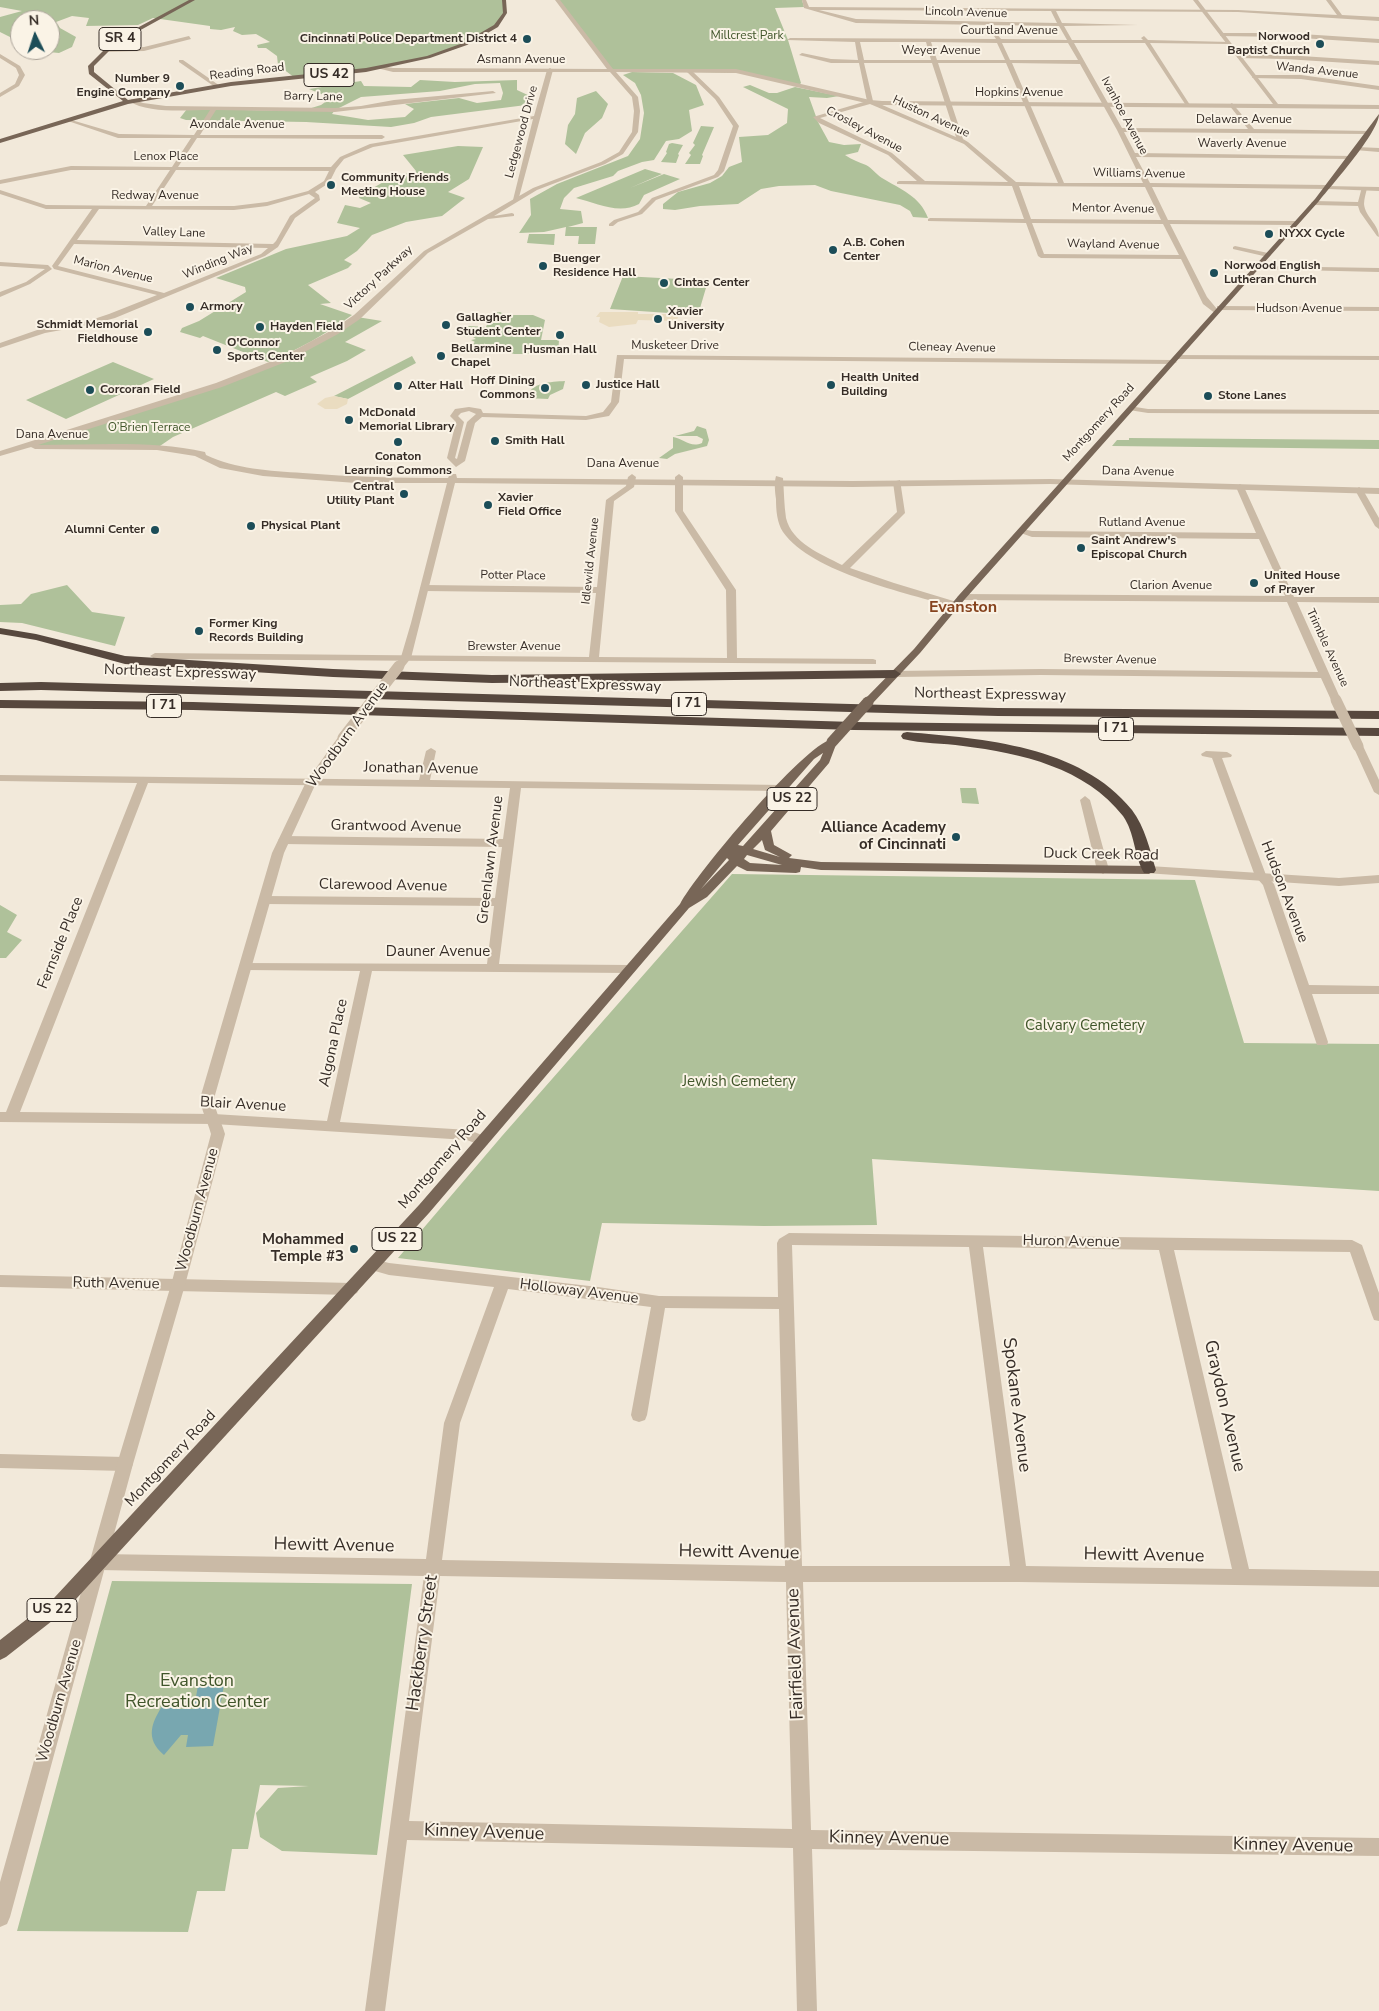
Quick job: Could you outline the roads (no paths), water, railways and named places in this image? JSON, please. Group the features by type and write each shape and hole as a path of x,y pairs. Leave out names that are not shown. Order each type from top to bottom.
{"highway":[{"path":"0,631 36,637 112,658 131,661 333,673 492,678 895,674"},
{"name":"Northeast Expressway","path":"0,686 998,712 1379,715"},
{"name":"I 71","path":"0,704 193,706 854,726 1379,732"},
{"path":"854,726 893,734 1008,748 1068,768 1097,785 1128,814 1134,825 1149,870"}],"main road":[{"name":"SR 4","path":"130,101 90,71 91,66 105,50 120,39 193,0"},
{"name":"Reading Road","path":"0,141 130,101 218,86 380,68 435,55 479,38 496,26 504,17 504,0"},
{"name":"Montgomery Road","path":"99,1562 352,1289 685,906 693,891 726,849 810,757 832,742 895,674 1257,268 1328,187 1378,118"},
{"name":"Montgomery Road","path":"685,906 703,894 765,830 825,761 832,742"},
{"path":"765,830 769,847 781,854 806,859 840,861 868,867"},
{"name":"Duck Creek Road","path":"726,849 740,855 747,867 757,868 801,869 821,866 1149,870"},
{"name":"US 22","path":"0,1651 60,1604 99,1562"}],"street":[{"name":"Victory Parkway","path":"0,454 219,385 298,353 357,317 426,252 540,186 616,157 625,148 635,132 636,101 632,92 611,70 557,0"},
{"path":"804,0 809,8 1204,11 1379,19"},
{"path":"981,0 1062,185"},
{"path":"1195,0 1276,105"},
{"path":"1328,0 1341,16"},
{"path":"1120,2 1188,105"},
{"name":"Lincoln Avenue","path":"809,8 851,21 1135,25"},
{"name":"Ivanhoe Avenue","path":"1052,9 1120,130 1207,304 1218,310"},
{"path":"1222,35 1284,35 1379,41"},
{"path":"105,50 144,49 189,38"},
{"name":"Courtland Avenue","path":"790,40 1227,42"},
{"path":"857,40 870,102"},
{"path":"928,41 960,140"},
{"name":"Weyer Avenue","path":"802,55 827,61 1081,62"},
{"path":"0,56 18,67 22,75 17,84 0,95"},
{"path":"1239,57 1285,57 1379,63"},
{"path":"181,61 218,86"},
{"name":"Asmann Avenue","path":"380,68 393,70 662,71"},
{"name":"Ledgewood Drive","path":"516,200 536,117 550,70"},
{"path":"617,77 632,70"},
{"path":"611,225 616,221 640,213 654,199 712,179 721,171 736,126 717,98 689,70"},
{"name":"Hopkins Avenue","path":"662,71 741,72 870,102 1379,107"},
{"name":"Wanda Avenue","path":"1254,77 1301,77 1379,88"},
{"name":"Barry Lane","path":"130,101 158,107 349,109 394,102 493,93"},
{"name":"Crosley Avenue","path":"870,102 816,117 821,122 890,154 924,184"},
{"name":"Huston Avenue","path":"870,102 960,140 1015,185"},
{"path":"1232,105 1252,131"},
{"path":"148,207 214,108"},
{"path":"310,192 327,182 340,160 357,150 380,142 536,117"},
{"name":"Avondale Avenue","path":"70,120 118,136 407,138"},
{"name":"Delaware Avenue","path":"1120,130 1368,132"},
{"path":"1357,149 1379,150"},
{"name":"Waverly Avenue","path":"1132,155 1351,157"},
{"name":"Lenox Place","path":"0,182 71,168 333,170"},
{"name":"Williams Avenue","path":"899,183 1379,189"},
{"path":"1015,185 1027,220"},
{"path":"519,186 540,186"},
{"path":"1364,188 1361,204 1363,212 1379,235"},
{"name":"Redway Avenue","path":"0,192 41,206 247,207 267,204 310,192"},
{"name":"Winding Way","path":"0,346 43,330 99,320 254,260 276,246 292,217 318,199 316,195 310,192"},
{"path":"1314,203 1361,204"},
{"path":"0,295 28,283 52,267 97,207"},
{"path":"483,219 512,215"},
{"name":"Mentor Avenue","path":"930,220 1295,223"},
{"name":"Wayland Avenue","path":"1027,220 1041,256 1184,258"},
{"name":"Valley Lane","path":"71,242 276,246"},
{"path":"1235,248 1268,255"},
{"name":"Marion Avenue","path":"0,264 52,267 165,295"},
{"path":"1257,268 1379,270"},
{"name":"Hudson Avenue","path":"1218,310 1379,309"},
{"name":"Musketeer Drive","path":"479,415 579,418 606,414 615,402 620,357 730,358"},
{"name":"Cleneay Avenue","path":"730,358 1379,358"},
{"path":"1132,408 1148,411 1379,412"},
{"path":"464,409 473,409 478,411 479,415 471,422 462,459 456,464 451,458 460,422 455,418 455,413 464,409"},
{"path":"54,447 52,444 55,437"},
{"name":"Dana Avenue","path":"0,448 137,447 194,452 223,466 286,476 364,480 452,478 1066,483 1379,490"},
{"name":"Woodburn Avenue","path":"0,1917 125,1464 178,1285 218,1134 214,1119 207,1107 208,1095 278,853 311,782 403,662 425,588 456,464"},
{"name":"Idlewild Avenue","path":"594,660 610,500 630,487 632,480"},
{"path":"679,480 679,511 731,590 732,661"},
{"name":"Clarion Avenue","path":"780,481 782,515 788,531 794,540 810,552 844,568 959,601 1379,600"},
{"path":"844,568 901,512 897,482"},
{"name":"Trimble Avenue","path":"1240,487 1379,792"},
{"path":"1359,490 1379,526"},
{"name":"Rutland Avenue","path":"1022,532 1032,534 1262,536"},
{"name":"Potter Place","path":"425,588 600,590"},
{"name":"Brewster Avenue","path":"155,656 403,662 594,660 873,662"},
{"name":"Brewster Avenue","path":"895,674 1041,672 1325,675"},
{"path":"424,784 431,751"},
{"name":"Hudson Avenue","path":"1217,754 1261,876 1268,884 1322,1042"},
{"name":"Jonathan Avenue","path":"0,778 782,788"},
{"name":"Fernside Place","path":"5,1117 144,781"},
{"name":"Greenlawn Avenue","path":"492,968 516,786"},
{"path":"1085,800 1103,870"},
{"name":"Grantwood Avenue","path":"284,840 508,843"},
{"name":"Duck Creek Road","path":"1149,870 1339,882 1379,879"},
{"name":"Clarewood Avenue","path":"265,900 501,902"},
{"name":"Dauner Avenue","path":"245,966 630,969"},
{"name":"Algona Place","path":"333,1125 367,968"},
{"path":"1304,989 1379,990"},
{"name":"Blair Avenue","path":"5,1117 214,1119 469,1135 482,1141"},
{"name":"Huron Avenue","path":"790,1238 1352,1246 1357,1249 1379,1315"},
{"name":"Fairfield Avenue","path":"790,1238 784,1243 785,1304 807,2011"},
{"name":"Spokane Avenue","path":"975,1240 1019,1574"},
{"name":"Graydon Avenue","path":"1165,1244 1243,1578"},
{"name":"Holloway Avenue","path":"373,1265 389,1270 598,1293 659,1302 785,1304"},
{"name":"Ruth Avenue","path":"0,1280 352,1289"},
{"name":"Hackberry Street","path":"375,2011 452,1423 504,1283"},
{"path":"639,1415 659,1302"},
{"path":"0,1461 125,1464"},
{"name":"Hewitt Avenue","path":"99,1562 794,1574 1019,1574 1379,1579"},
{"name":"Kinney Avenue","path":"398,1830 470,1833 1379,1847"}],"water":[{"path":"198,1685 224,1685 213,1746 186,1747 188,1735 181,1735 164,1755 154,1742 152,1736 153,1723 164,1703 175,1709 194,1709"}],"place":[{"name":"Cincinnati Police Department District 4","path":"527,39"},
{"name":"Norwood Baptist Church","path":"1320,44"},
{"name":"Number 9 Engine Company","path":"180,86"},
{"name":"Community Friends Meeting House","path":"331,185"},
{"name":"NYXX Cycle","path":"1269,234"},
{"name":"A.B. Cohen Center","path":"833,250"},
{"name":"Buenger Residence Hall","path":"543,266"},
{"name":"Norwood English Lutheran Church","path":"1214,273"},
{"name":"Cintas Center","path":"664,283"},
{"name":"Armory","path":"190,307"},
{"name":"Xavier University","path":"658,319"},
{"name":"Gallagher Student Center","path":"446,325"},
{"name":"Hayden Field","path":"260,327"},
{"name":"Schmidt Memorial Fieldhouse","path":"148,332"},
{"name":"Husman Hall","path":"560,335"},
{"name":"O'Connor Sports Center","path":"217,350"},
{"name":"Bellarmine Chapel","path":"441,356"},
{"name":"Justice Hall","path":"586,385"},
{"name":"Health United Building","path":"831,385"},
{"name":"Alter Hall","path":"398,386"},
{"name":"Hoff Dining Commons","path":"545,388"},
{"name":"Corcoran Field","path":"90,390"},
{"name":"Stone Lanes","path":"1208,396"},
{"name":"McDonald Memorial Library","path":"349,420"},
{"name":"Smith Hall","path":"495,441"},
{"name":"Conaton Learning Commons","path":"398,442"},
{"name":"Central Utility Plant","path":"404,494"},
{"name":"Xavier Field Office","path":"488,505"},
{"name":"Physical Plant","path":"251,526"},
{"name":"Alumni Center","path":"155,530"},
{"name":"Saint Andrew's Episcopal Church","path":"1081,548"},
{"name":"United House of Prayer","path":"1254,583"},
{"name":"Former King Records Building","path":"199,631"},
{"name":"Alliance Academy of Cincinnati","path":"956,837"},
{"name":"Mohammed Temple #3","path":"354,1249"}],"district":[{"name":"Evanston","path":"963,608"}],"park label":[{"name":"Millcrest Park","path":"747,36"},
{"name":"O’Brien Terrace","path":"149,428"},
{"name":"Calvary Cemetery","path":"1085,1026"},
{"name":"Jewish Cemetery","path":"739,1082"},
{"name":"Evanston Recreation Center","path":"197,1692"}]}
